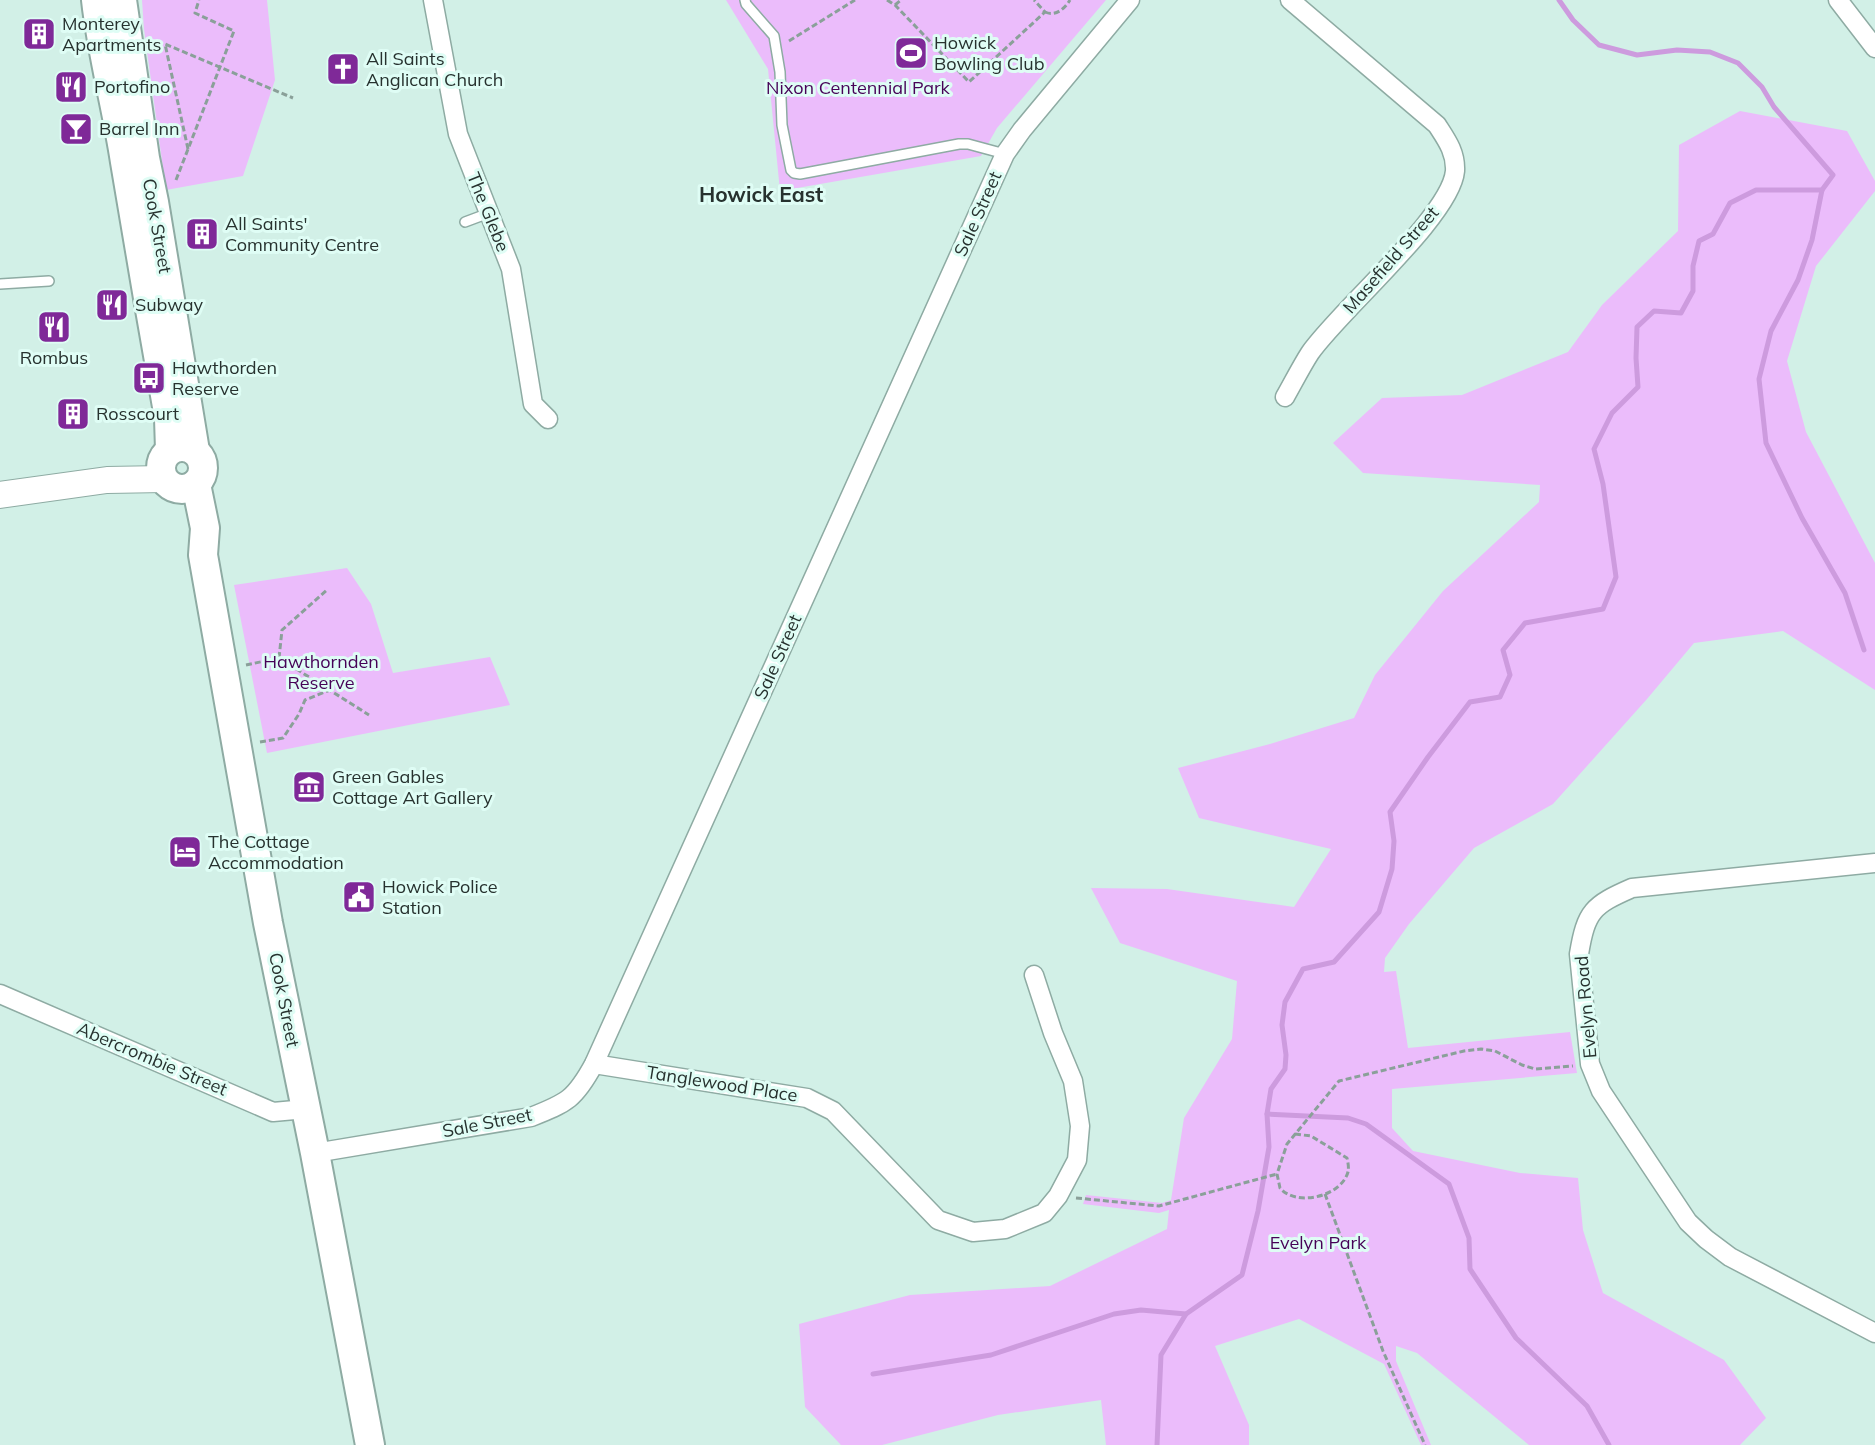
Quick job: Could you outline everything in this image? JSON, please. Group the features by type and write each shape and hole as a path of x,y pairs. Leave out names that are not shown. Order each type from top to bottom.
{"main road":[{"name":"Cook Street","path":"96,0 99,29 125,161 178,469 191,531 204,555 268,923 315,1153 370,1445"},
{"name":"Cook Street","path":"122,0 145,158 154,202 178,469"}],"street":[{"name":"The Glebe","path":"433,0 458,135 511,269 533,404 548,418"},
{"name":"Sale Street","path":"315,1153 531,1117 562,1105 573,1097 583,1084 1005,154 1022,130 1130,0"},
{"name":"Masefield Street","path":"1285,398 1310,353 1423,227 1446,196 1455,171 1451,146 1437,125 1290,0"},
{"path":"1838,0 1875,48"},
{"path":"0,495 178,469"},
{"name":"Evelyn Road","path":"1875,863 1632,888 1603,901 1588,916 1579,954 1590,1064 1601,1091 1688,1221 1706,1239 1730,1257 1875,1334"},
{"name":"Tanglewood Place","path":"594,1064 807,1098 833,1111 938,1220 973,1232 1005,1229 1044,1213 1058,1196 1077,1160 1080,1126 1072,1082 1053,1034 1034,975"},
{"name":"Abercrombie Street","path":"0,994 273,1112 306,1109"}],"lane":[{"path":"745,0 774,36 780,72 782,125 791,170 794,173 800,174 959,144 968,144 1005,154"},
{"path":"465,222 489,213"},
{"path":"0,284 49,281"}],"path":[{"path":"176,180 234,31 195,13 199,0"},
{"path":"788,42 855,0"},
{"path":"887,0 895,5 969,81 1045,12"},
{"path":"895,5 901,0"},
{"path":"1034,0 1050,14 1057,13 1070,0"},
{"path":"188,149 165,44 293,98"},
{"path":"279,658 282,630 328,589"},
{"path":"224,670 279,658 369,715"},
{"path":"237,746 283,738 305,700 330,690"},
{"path":"1295,1134 1311,1136 1347,1158 1348,1173 1340,1186 1325,1194 1302,1198 1290,1196 1280,1188 1277,1174 1287,1144 1295,1134 1317,1110 1340,1081 1464,1051 1495,1051 1535,1069 1590,1064"},
{"path":"1058,1196 1159,1206 1277,1174"},
{"path":"1325,1194 1383,1351 1425,1445"}],"green space":[{"path":"142,0 267,0 275,80 243,176 166,190"},
{"name":"Nixon Centennial Park","path":"726,0 1106,0 997,128 981,156 780,191 768,69"},
{"name":"Evelyn Park","path":"1740,111 1847,131 1875,181 1875,191 1816,266 1787,361 1806,432 1875,563 1875,690 1783,631 1694,643 1553,804 1474,848 1409,924 1385,958 1384,972 1396,971 1408,1048 1570,1032 1577,1073 1392,1089 1392,1128 1413,1151 1520,1173 1578,1178 1583,1230 1603,1293 1724,1360 1766,1418 1740,1445 1529,1445 1417,1353 1396,1346 1396,1361 1431,1445 1421,1445 1384,1364 1299,1319 1215,1346 1249,1425 1249,1445 1106,1445 1101,1400 998,1415 882,1445 841,1445 805,1407 799,1324 910,1295 1050,1286 1167,1229 1169,1210 1159,1213 1083,1204 1086,1195 1162,1203 1171,1200 1184,1118 1232,1039 1237,981 1120,943 1091,888 1167,889 1294,907 1331,849 1199,818 1178,768 1270,744 1354,718 1375,675 1443,591 1539,502 1540,485 1363,473 1333,443 1382,398 1462,395 1568,352 1602,305 1678,231 1679,145"},
{"name":"Hawthornden Reserve","path":"347,568 371,604 393,673 490,657 510,705 267,753 234,585"}],"waterway":[{"path":"1559,0 1573,20 1599,45 1637,55 1677,50 1710,52 1738,63 1762,87 1774,107 1833,175 1822,190 1812,240 1798,280 1771,331 1759,379 1766,443 1802,518 1845,593 1864,650"},
{"path":"1157,1445 1161,1355 1186,1314 1242,1275 1258,1211 1269,1147 1267,1114 1271,1089 1285,1069 1286,1055 1282,1025 1285,1002 1303,969 1334,962 1379,912 1392,869 1394,841 1390,812 1470,702 1500,697 1510,675 1503,650 1525,623 1603,609 1616,577 1603,484 1594,449 1612,413 1638,387 1637,327 1654,311 1681,313 1693,291 1693,266 1699,241 1713,234 1730,203 1756,190 1822,190"},
{"path":"1267,1114 1348,1118 1366,1124 1449,1184 1469,1238 1470,1269 1516,1338 1587,1406 1609,1445"},
{"path":"873,1374 991,1355 1114,1314 1141,1310 1186,1314"}],"place":[{"name":"Monterey Apartments","path":"39,34"},
{"name":"Howick Bowling Club","path":"911,53"},
{"name":"All Saints Anglican Church","path":"343,69"},
{"name":"Portofino","path":"71,87"},
{"name":"Barrel Inn","path":"76,129"},
{"name":"All Saints' Community Centre","path":"202,234"},
{"name":"Subway","path":"112,305"},
{"name":"Rombus","path":"54,327"},
{"name":"Hawthorden Reserve","path":"149,378"},
{"name":"Rosscourt","path":"73,414"},
{"name":"Green Gables Cottage Art Gallery","path":"309,787"},
{"name":"The Cottage Accommodation","path":"185,852"},
{"name":"Howick Police Station","path":"359,897"}],"district":[{"name":"Howick East","path":"761,195"}]}
